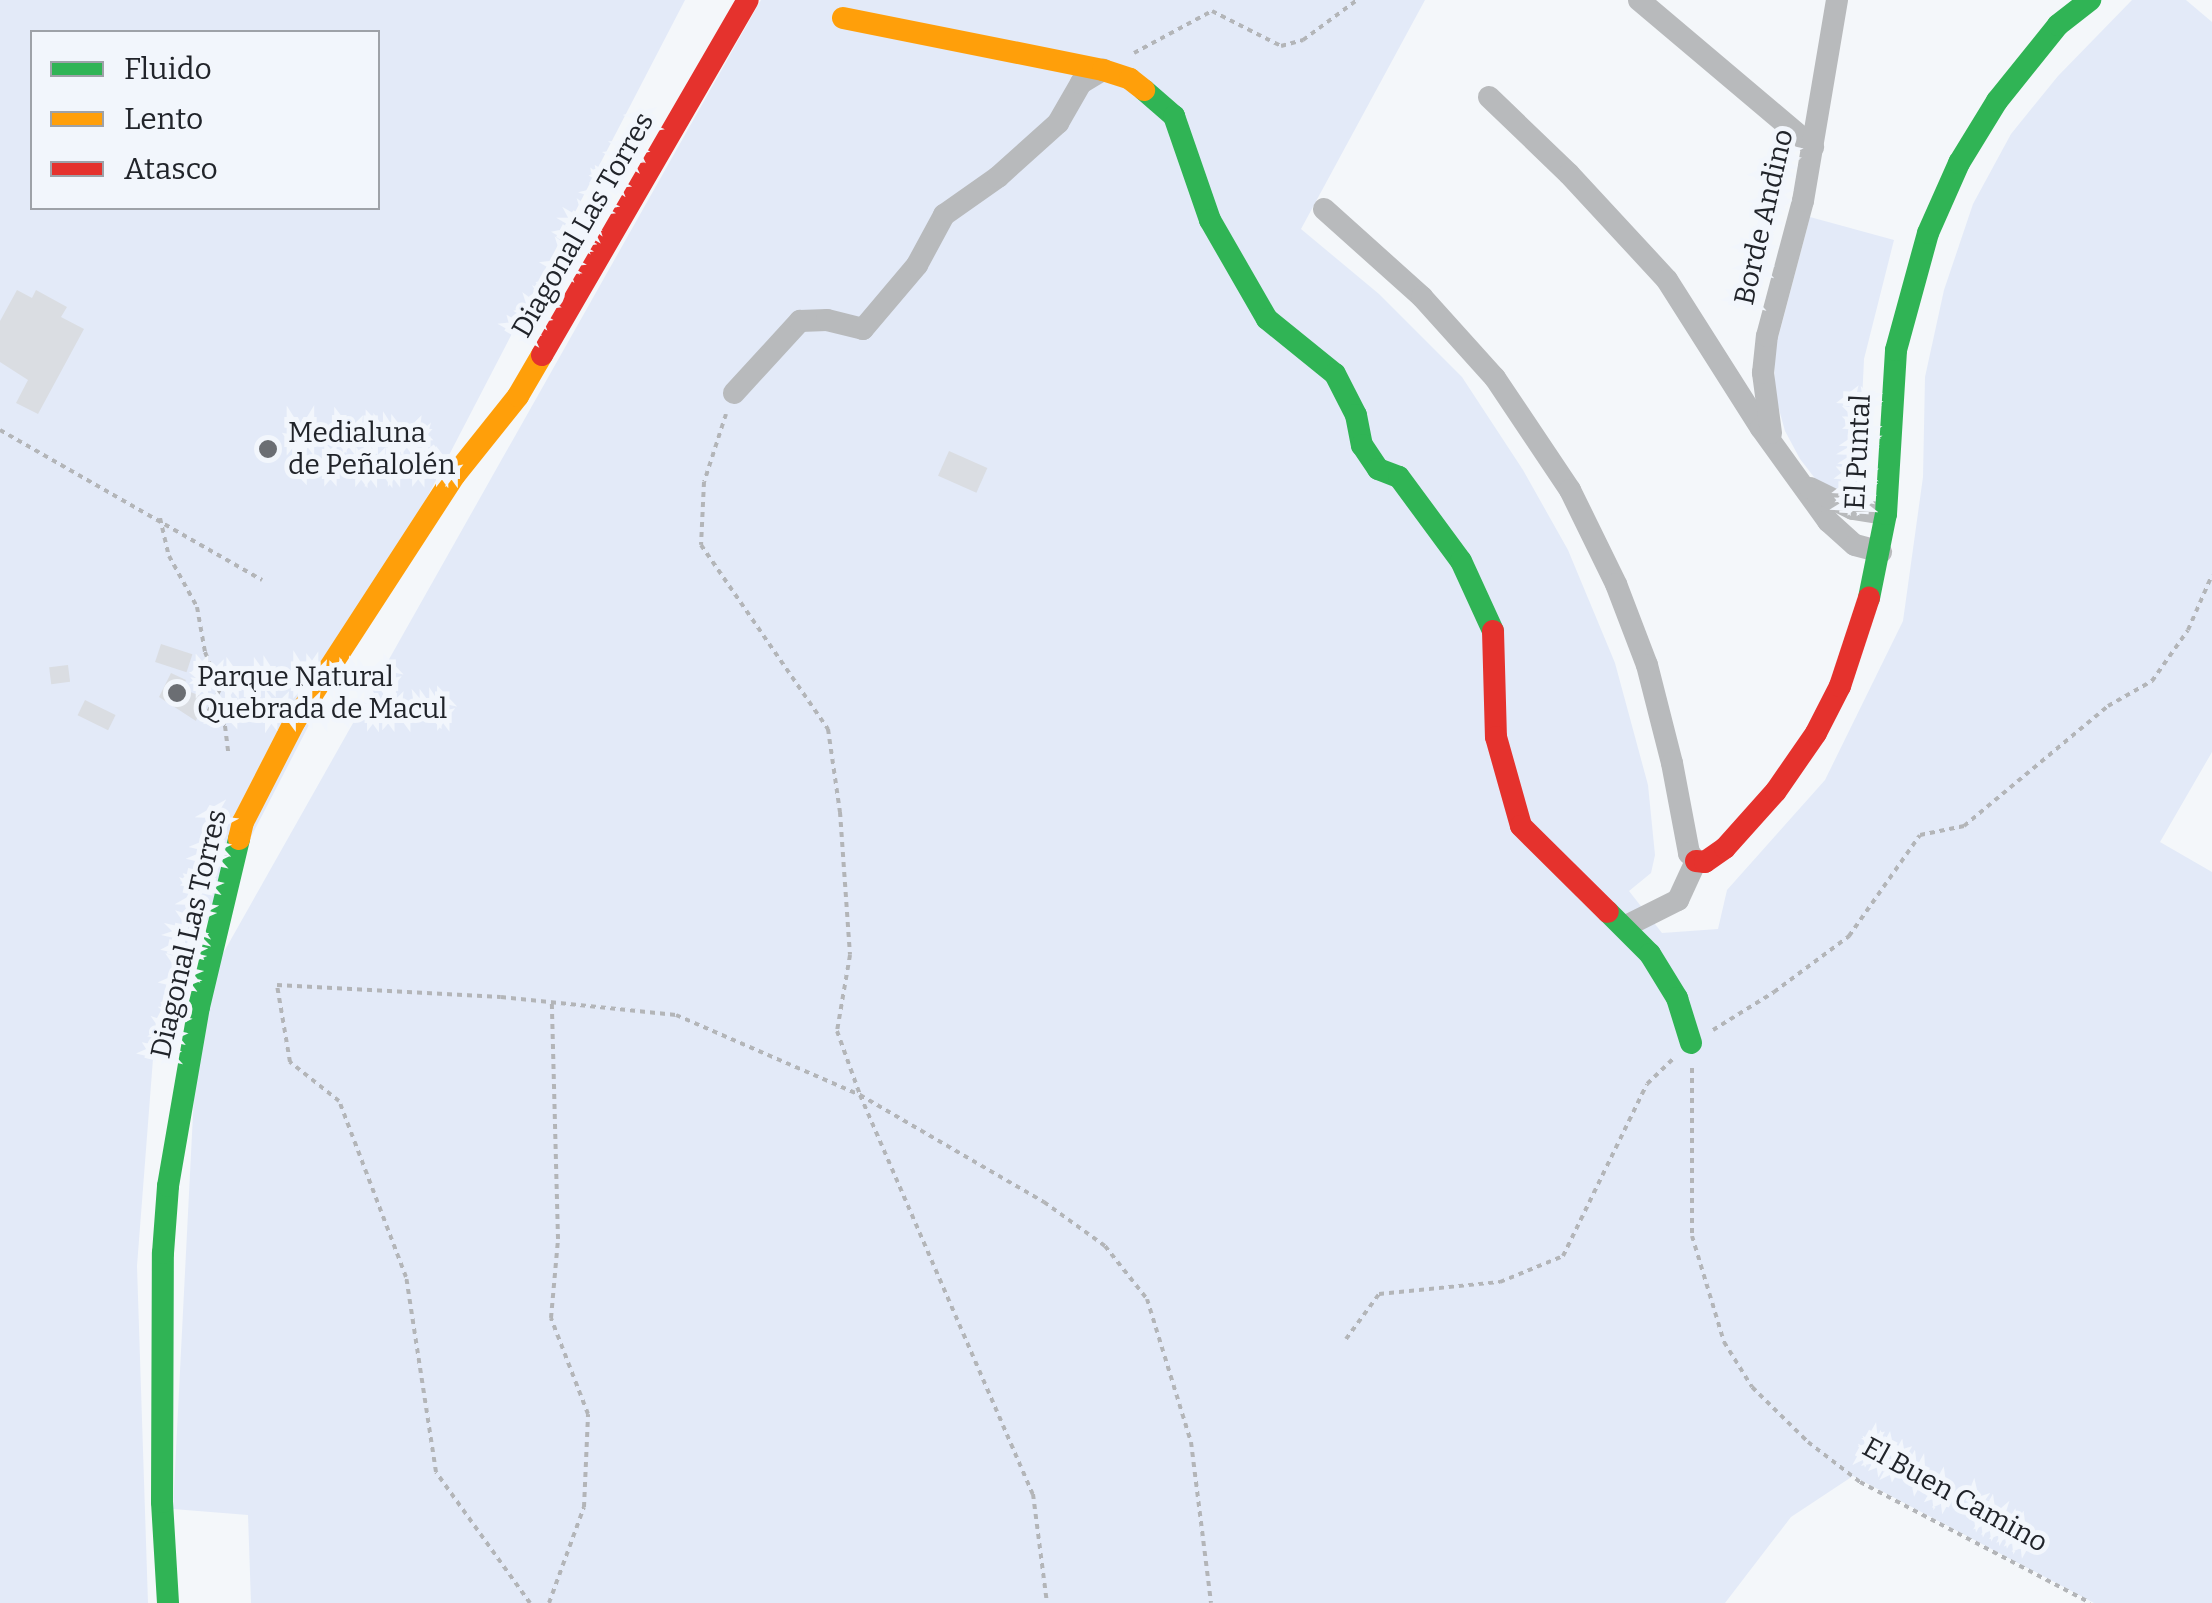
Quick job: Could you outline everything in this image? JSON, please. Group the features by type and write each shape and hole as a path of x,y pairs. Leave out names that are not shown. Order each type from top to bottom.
{"street":[{"name":"Diagonal Las Torres","path":"168,1603 162,1464 163,1253 168,1186 199,1008 243,822 294,721 349,635 456,475 518,396 748,0"},
{"path":"1639,0 1813,147"},
{"name":"Borde Andino","path":"1774,447 1766,407 1764,358 1813,147 1828,33 1837,0"},
{"name":"El Puntal","path":"1696,861 1705,862 1737,836 1816,733 1858,639 1886,514 1896,350 1928,233 1979,129 2058,25 2070,0"},
{"name":"El Puntal","path":"2058,25 2090,0"},
{"path":"843,18 1103,70 1130,79 1174,116 1210,220 1267,319 1335,374 1356,415 1362,444 1378,469 1400,477 1461,561 1496,640 1496,737 1521,826 1650,954 1677,998 1691,1043"},
{"path":"734,393 800,321 827,320 862,329 917,265 944,215 998,177 1058,124 1080,83 1103,70"},
{"path":"1489,97 1579,184 1667,280 1812,501 1855,544 1880,552"},
{"path":"1324,208 1402,278 1472,350 1516,407 1570,490 1616,584 1647,665 1672,763 1688,853 1696,861 1678,900 1624,927"},
{"path":"1724,365 1744,370 1764,358"},
{"path":"1801,481 1837,504 1886,514"}],"path":[{"path":"1103,70 1212,11 1281,46 1304,40 1357,0"},
{"path":"734,393 704,482 701,545 828,729 840,812 850,954 837,1031 860,1094 1033,1494 1046,1603"},
{"path":"0,430 160,518 262,580"},
{"path":"160,518 170,556 197,608 204,652 215,676"},
{"path":"1346,1339 1379,1294 1500,1282 1564,1256 1648,1084 1691,1043 1774,992 1849,936 1920,835 1964,826 2108,706 2152,680 2188,630 2212,575"},
{"path":"224,682 208,715 225,726 228,752"},
{"path":"530,1603 436,1472 406,1277 340,1101 290,1062 277,985 552,1002 676,1015 860,1094 1044,1202 1105,1246 1146,1298 1191,1442 1211,1603"},
{"path":"548,1603 584,1506 588,1414 551,1318 558,1239 552,1002"},
{"name":"El Buen Camino","path":"1691,1043 1695,1129 1692,1236 1724,1342 1752,1387 1808,1442 1860,1482 2090,1603"}],"shaded area":[{"path":"0,0 685,0 156,1020 137,1266 148,1603 0,1603"},
{"path":"761,0 1425,0 1301,229 1379,294 1462,377 1523,470 1568,550 1615,663 1648,785 1655,855 1651,873 1629,891 1662,933 1718,929 1727,890 1825,780 1903,621 1923,477 1925,377 1944,290 1973,204 2011,134 2058,76 2132,0 2186,0 2212,22 2212,752 2160,842 2212,872 2212,1603 2094,1603 1853,1476 1791,1517 1725,1603 251,1603 248,1515 173,1509 199,996"},
{"path":"1810,217 1894,240 1864,359 1858,487 1851,495 1817,481 1800,459 1785,431 1775,395 1774,353"}],"building":[{"path":"17,290 32,298 36,290 67,307 61,317 84,329 38,414 16,403 28,380 0,362 0,321"},
{"path":"949,451 987,468 976,493 938,476"},
{"path":"161,644 192,654 187,672 155,662"},
{"path":"68,665 70,682 51,684 49,667"},
{"name":"Parque Natural Quebrada de Macul","path":"171,673 186,680 182,689 204,697 196,721 159,697"},
{"path":"85,700 116,715 108,730 78,715"}],"traffic: fast":[{"path":"1869,598 1886,514 1896,350 1928,233 1959,163 1997,101 2058,25 2090,0"},
{"path":"1144,90 1174,116 1210,220 1267,319 1335,374 1356,415 1362,445 1378,469 1399,477 1461,561 1493,631"},
{"path":"168,1603 162,1502 163,1253 168,1186 199,1007 239,839"},
{"path":"1608,912 1650,954 1677,998 1691,1043"}],"traffic: slow":[{"path":"843,18 1103,70 1130,79 1144,90"},
{"path":"239,839 243,822 295,721 455,475 518,396 542,355"}],"traffic: jam":[{"path":"542,355 748,0"},
{"path":"1696,861 1705,862 1725,848 1776,791 1816,733 1840,686 1869,598"},
{"path":"1493,631 1496,737 1521,826 1608,912"}],"place":[{"name":"Medialuna de Peñalolén","path":"268,449"},
{"name":"Parque Natural Quebrada de Macul","path":"177,693"}]}
